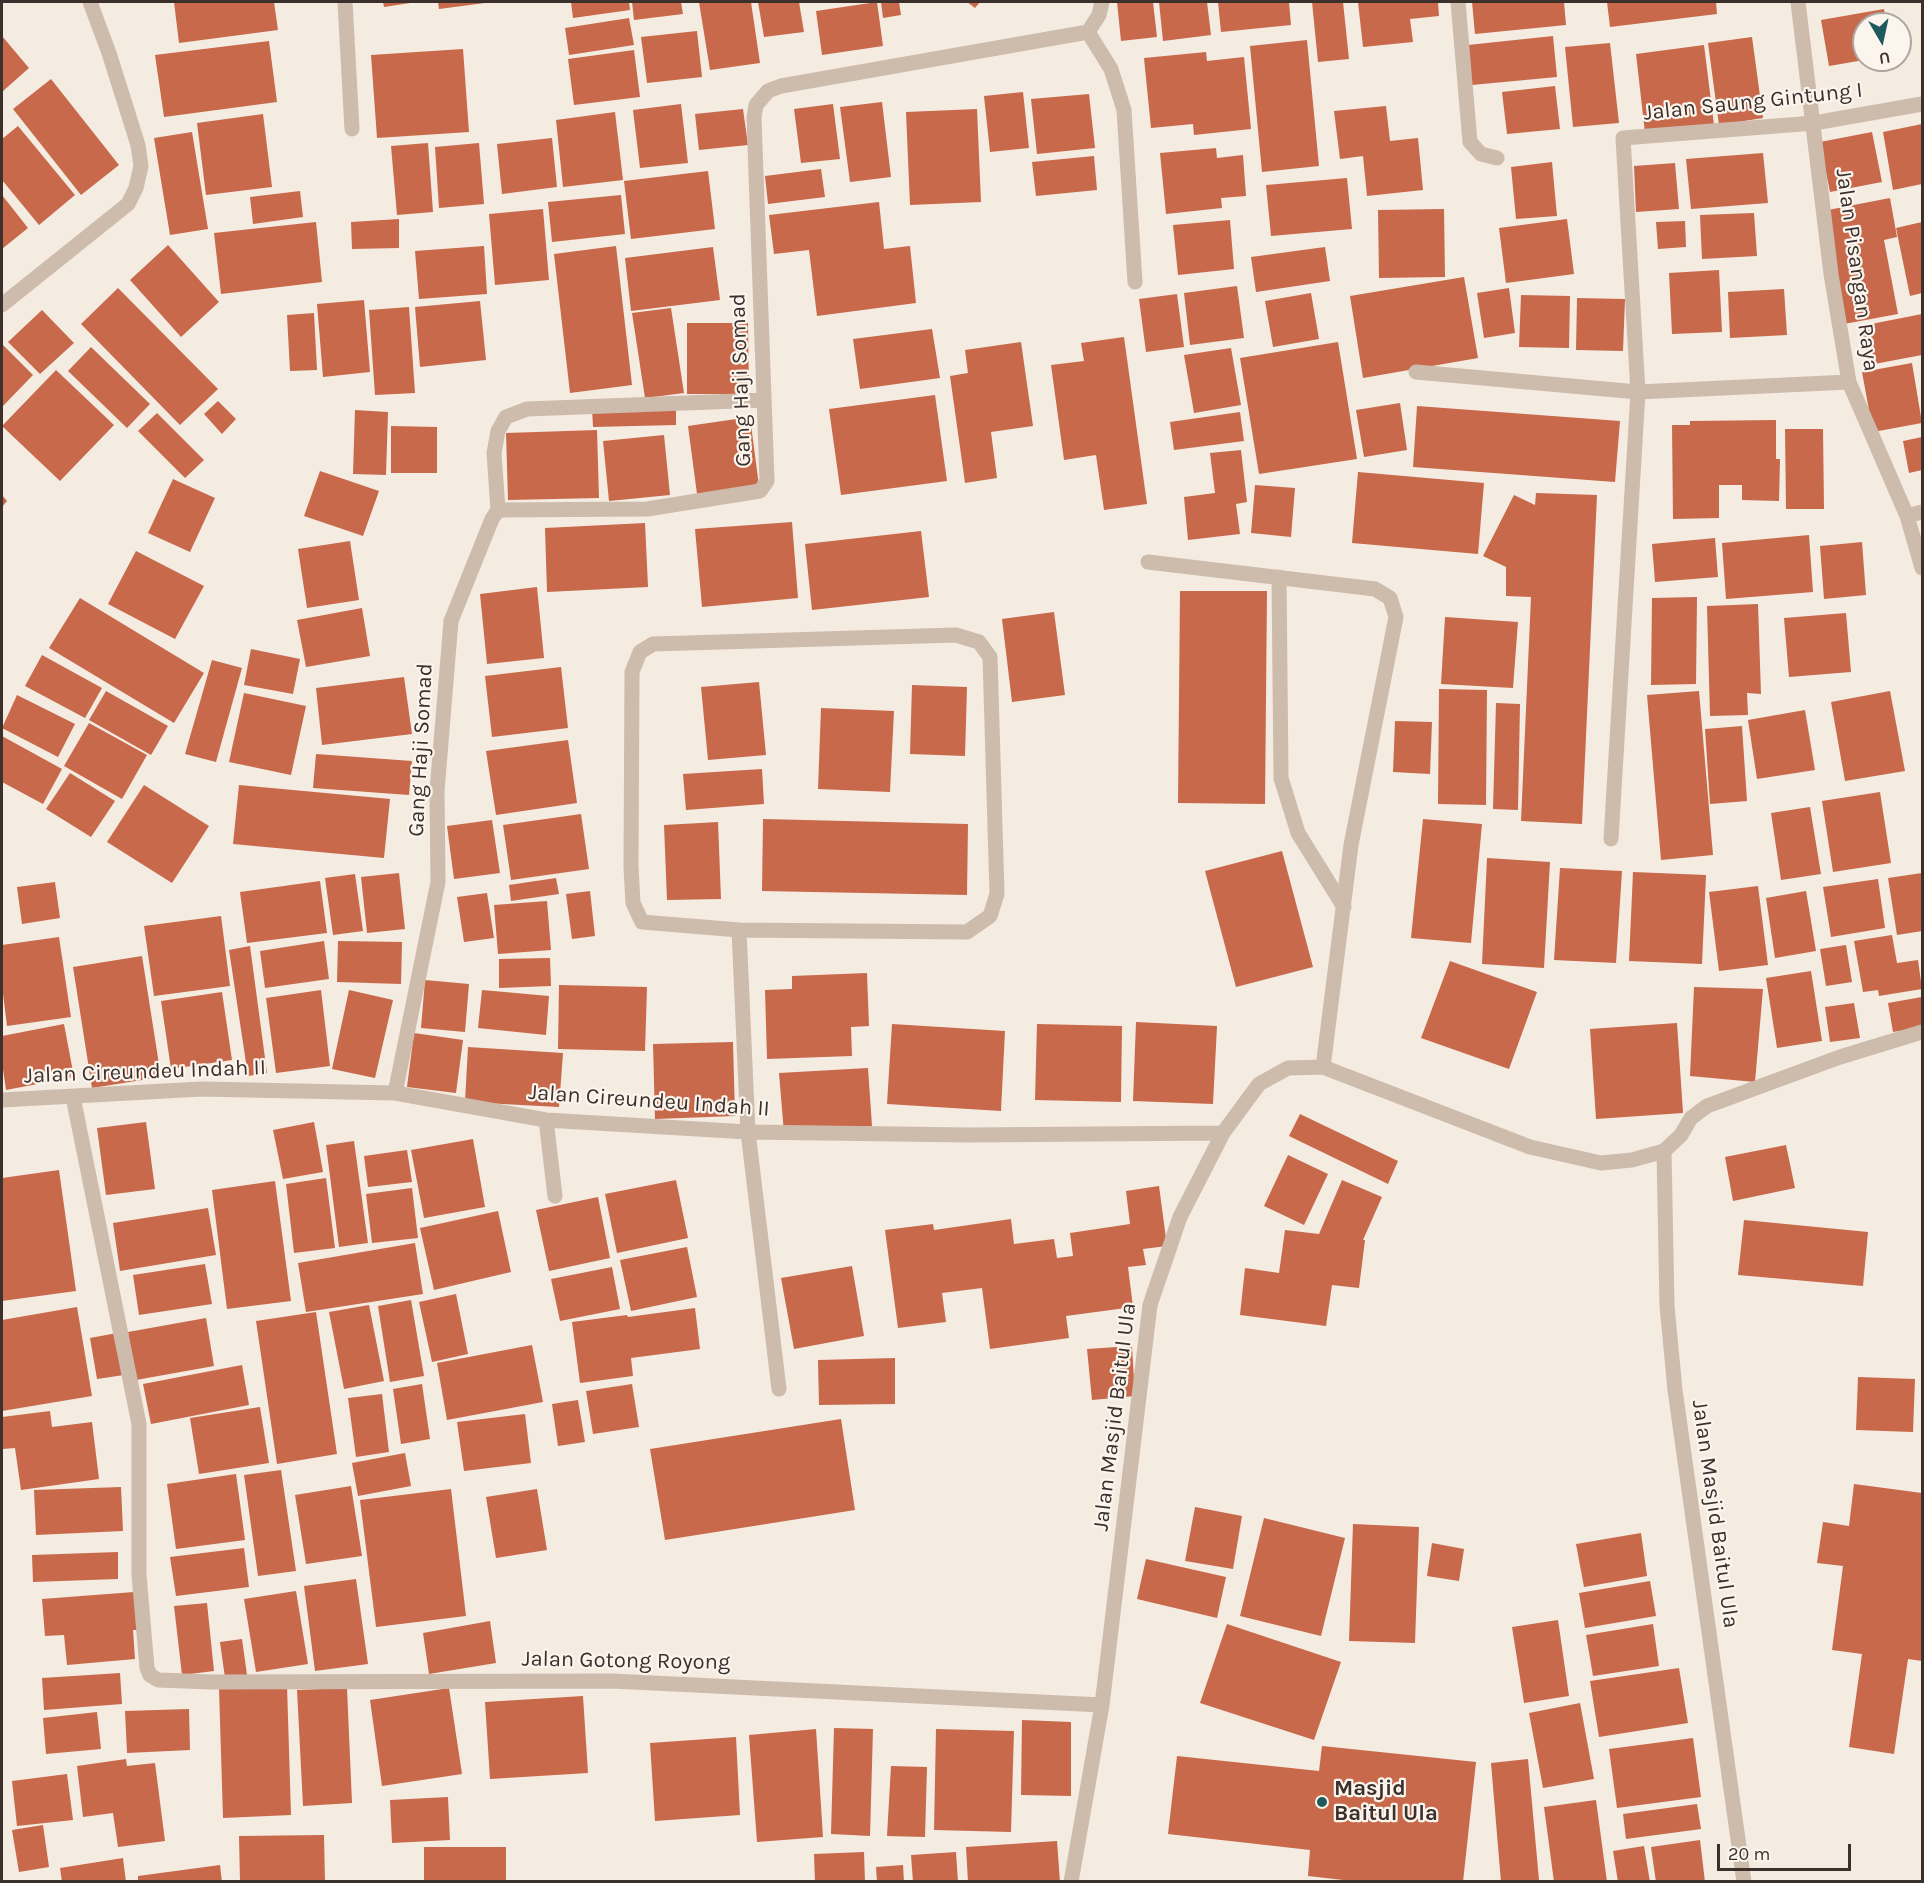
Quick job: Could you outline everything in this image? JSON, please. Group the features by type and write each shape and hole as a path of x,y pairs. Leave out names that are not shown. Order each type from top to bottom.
{"street":[{"path":"2,305 128,204 136,188 141,166 138,145 90,2"},
{"path":"345,2 352,129"},
{"path":"1102,2 1099,15 1088,32 1112,69 1124,110 1135,282"},
{"path":"1458,2 1470,142 1480,154 1497,158"},
{"name":"Jalan Pisangan Raya","path":"1797,2 1814,123 1831,274 1849,382 1907,516 1923,568"},
{"name":"Gang Haji Somad","path":"395,1093 438,882 437,791 451,621 492,519 498,510 647,509 760,491 767,481 754,117 756,105 768,91 781,86 1088,32"},
{"name":"Jalan Saung Gintung I","path":"1638,392 1623,138 1814,123 1923,104"},
{"path":"1416,372 1638,392 1849,382"},
{"path":"1611,838 1638,392"},
{"path":"498,510 494,453 498,431 506,417 527,409 764,400"},
{"path":"1907,516 1923,512"},
{"path":"1148,562 1375,589 1390,598 1396,617 1351,845 1323,1067"},
{"path":"1279,577 1278,718 1281,778 1298,833 1344,907"},
{"path":"945,635 956,635 979,642 990,657 996,894 990,916 967,932 740,930 642,922 633,903 631,867 632,672 640,652 653,644 945,635"},
{"path":"740,930 748,1132 779,1389"},
{"path":"1664,1151 1681,1135 1691,1118 1707,1106 1840,1057 1923,1032"},
{"name":"Jalan Masjid Baitul Ula","path":"1071,1881 1102,1705 1150,1305 1180,1217 1223,1133 1260,1084 1288,1068 1323,1067 1530,1147 1601,1162 1632,1160 1664,1151 1667,1306 1675,1390 1743,1881"},
{"name":"Jalan Cireundeu Indah II","path":"2,1100 201,1089 395,1093 546,1120 748,1132 969,1135 1223,1133"},
{"name":"Jalan Gotong Royong","path":"73,1097 139,1424 139,1575 147,1668 150,1675 158,1680 623,1682 1102,1705"},
{"path":"546,1120 555,1196"}],"building":[{"path":"174,2 274,2 278,30 179,43"},
{"path":"383,2 410,2 410,3 384,7"},
{"path":"438,2 485,2 485,3 439,9"},
{"path":"571,2 629,2 630,10 573,18"},
{"path":"632,2 681,2 683,14 634,20"},
{"path":"699,2 751,2 760,63 710,70"},
{"path":"758,2 799,2 804,32 764,37"},
{"path":"877,2 883,46 822,55 816,11"},
{"path":"881,2 899,2 901,15 883,18"},
{"path":"967,2 980,2 975,8"},
{"path":"1117,2 1153,2 1157,37 1121,41"},
{"path":"1159,2 1207,2 1211,35 1163,41"},
{"path":"1218,2 1289,2 1291,25 1221,32"},
{"path":"1312,2 1343,2 1349,59 1318,62"},
{"path":"1358,2 1438,2 1439,16 1410,19 1413,42 1363,47"},
{"path":"1472,2 1564,2 1566,25 1475,34"},
{"path":"1607,2 1716,2 1717,14 1610,27"},
{"path":"1884,9 1884,12 1867,12"},
{"path":"1852,15 1852,62 1829,66 1821,20"},
{"path":"629,18 634,45 569,55 565,28"},
{"path":"697,31 702,77 647,83 641,37"},
{"path":"2,36 29,68 2,92"},
{"path":"1553,36 1557,77 1472,85 1468,45"},
{"path":"1752,37 1763,118 1719,125 1708,43"},
{"path":"1307,40 1319,166 1262,172 1250,46"},
{"path":"269,41 277,102 164,117 155,55"},
{"path":"1610,43 1619,123 1573,127 1565,47"},
{"path":"1704,45 1714,125 1645,133 1636,54"},
{"path":"463,49 469,132 377,138 371,55"},
{"path":"634,50 640,97 574,105 568,59"},
{"path":"1206,52 1207,61 1244,57 1251,129 1194,135 1193,124 1151,128 1144,58"},
{"path":"51,79 119,165 81,195 13,109"},
{"path":"1555,86 1560,129 1507,134 1502,92"},
{"path":"1023,92 1029,148 990,152 984,96"},
{"path":"1089,94 1095,148 1037,154 1031,99"},
{"path":"882,102 891,177 850,182 840,107"},
{"path":"681,104 688,163 640,168 633,110"},
{"path":"833,104 840,159 801,163 794,109"},
{"path":"1386,106 1390,141 1418,138 1423,190 1367,196 1363,156 1340,159 1334,111"},
{"path":"743,109 748,145 699,150 695,114"},
{"path":"977,109 981,202 910,205 906,112"},
{"path":"615,112 623,180 563,187 556,120"},
{"path":"263,114 272,187 206,195 197,123"},
{"path":"1922,124 1922,184 1893,190 1883,132"},
{"path":"18,126 75,195 39,225 2,180 2,139"},
{"path":"192,132 208,229 170,235 154,138"},
{"path":"1872,132 1882,182 1830,192 1820,142"},
{"path":"552,138 557,187 502,194 497,144"},
{"path":"428,143 433,212 397,215 391,146"},
{"path":"479,143 484,204 439,208 435,147"},
{"path":"1216,148 1217,158 1243,155 1246,196 1221,198 1222,208 1166,214 1160,153"},
{"path":"1763,153 1768,203 1691,209 1686,159"},
{"path":"1094,156 1097,190 1036,196 1032,162"},
{"path":"1552,162 1557,216 1516,219 1511,167"},
{"path":"1675,163 1679,209 1636,212 1634,166"},
{"path":"821,169 825,197 768,204 765,176"},
{"path":"708,171 715,229 631,239 624,181"},
{"path":"1347,178 1352,229 1271,236 1266,185"},
{"path":"300,191 303,217 253,224 250,197"},
{"path":"2,195 28,228 2,249"},
{"path":"621,195 625,234 552,242 548,202"},
{"path":"1890,198 1897,237 1884,240 1898,314 1844,324 1828,210"},
{"path":"879,202 884,249 910,246 916,303 817,316 809,250 774,254 769,215"},
{"path":"543,209 549,280 495,285 489,214"},
{"path":"1444,209 1445,277 1379,278 1378,210"},
{"path":"1754,213 1757,256 1702,259 1700,215"},
{"path":"399,219 399,248 352,249 351,222"},
{"path":"1567,219 1574,274 1506,283 1499,228"},
{"path":"1230,220 1234,269 1178,275 1173,225"},
{"path":"1685,221 1686,247 1658,249 1656,222"},
{"path":"316,222 322,282 221,294 214,233"},
{"path":"1922,222 1922,293 1910,296 1896,228"},
{"path":"168,245 219,302 181,337 130,280"},
{"path":"484,246 487,294 419,299 415,251"},
{"path":"616,246 632,385 570,393 554,254"},
{"path":"713,247 720,300 631,311 625,258"},
{"path":"1325,247 1330,281 1256,292 1251,257"},
{"path":"1719,270 1722,332 1672,334 1669,273"},
{"path":"1464,277 1478,358 1363,378 1350,296"},
{"path":"1237,286 1244,338 1190,345 1184,293"},
{"path":"118,288 218,389 180,425 81,324"},
{"path":"1509,288 1515,333 1484,338 1477,293"},
{"path":"1784,289 1787,335 1730,338 1728,292"},
{"path":"1311,293 1319,339 1273,347 1265,301"},
{"path":"1177,294 1184,347 1146,352 1139,299"},
{"path":"1521,295 1570,296 1569,348 1519,347"},
{"path":"1577,298 1625,299 1623,351 1576,350"},
{"path":"364,300 370,372 323,377 317,304"},
{"path":"480,301 486,360 420,367 415,307"},
{"path":"409,307 415,393 375,395 369,310"},
{"path":"671,308 684,393 645,398 632,313"},
{"path":"42,310 74,343 40,374 8,342"},
{"path":"314,313 317,370 290,371 287,315"},
{"path":"1922,314 1922,355 1869,365 1861,326"},
{"path":"687,323 748,323 749,394 687,394"},
{"path":"932,329 940,378 860,389 853,339"},
{"path":"1124,337 1147,504 1104,510 1096,455 1064,460 1051,365 1084,361 1081,343"},
{"path":"1021,342 1033,426 991,432 997,478 965,483 950,376 968,373 965,350"},
{"path":"1338,342 1357,459 1259,474 1240,358"},
{"path":"2,344 33,375 2,407"},
{"path":"91,347 150,404 127,428 68,371"},
{"path":"1231,348 1241,405 1194,413 1184,355"},
{"path":"1912,363 1922,423 1873,432 1862,372"},
{"path":"56,370 114,425 60,481 2,426"},
{"path":"935,395 947,481 841,495 829,409"},
{"path":"218,401 236,419 222,434 204,414"},
{"path":"1400,403 1407,450 1364,457 1356,410"},
{"path":"676,406 676,425 593,427 592,408"},
{"path":"1417,406 1620,421 1615,482 1413,467"},
{"path":"355,410 388,412 386,475 353,474"},
{"path":"1240,412 1244,441 1174,450 1170,422"},
{"path":"157,413 204,460 185,478 138,431"},
{"path":"750,417 759,486 697,494 688,426"},
{"path":"1776,420 1776,459 1780,459 1779,501 1742,500 1742,485 1719,485 1719,518 1673,519 1672,425 1690,425 1690,421"},
{"path":"391,426 437,427 437,473 391,473"},
{"path":"1785,429 1823,429 1824,509 1786,509"},
{"path":"597,430 599,498 508,500 506,433"},
{"path":"664,435 670,495 609,501 603,441"},
{"path":"1922,437 1922,470 1909,473 1903,441"},
{"path":"1241,450 1247,502 1236,504 1240,534 1188,540 1184,497 1215,493 1210,453"},
{"path":"320,471 379,491 363,536 304,516"},
{"path":"1358,472 1484,483 1478,554 1352,543"},
{"path":"173,479 215,498 190,552 148,533"},
{"path":"1255,485 1295,488 1291,537 1251,533"},
{"path":"1536,493 1597,495 1582,824 1521,821 1531,597 1506,596 1506,567 1483,556 1514,495 1535,505"},
{"path":"2,495 7,501 2,507"},
{"path":"792,522 798,598 702,607 695,529"},
{"path":"645,523 648,587 547,592 545,528"},
{"path":"921,531 929,597 812,610 805,544"},
{"path":"1809,535 1813,592 1726,599 1722,543"},
{"path":"1715,538 1718,577 1655,582 1652,544"},
{"path":"350,541 359,600 307,608 298,549"},
{"path":"1862,542 1866,595 1824,599 1820,546"},
{"path":"136,551 204,586 175,639 108,604"},
{"path":"537,587 544,658 487,664 480,594"},
{"path":"1180,591 1267,591 1265,804 1178,803"},
{"path":"1697,597 1696,684 1651,685 1652,598"},
{"path":"80,598 204,673 174,723 49,648"},
{"path":"1758,604 1761,694 1747,693 1748,715 1710,716 1707,606"},
{"path":"362,608 370,656 306,667 297,620"},
{"path":"1054,612 1065,695 1012,702 1002,619"},
{"path":"1846,613 1851,672 1789,677 1784,618"},
{"path":"1445,617 1518,622 1513,688 1441,684"},
{"path":"251,649 300,659 293,694 244,685"},
{"path":"42,655 102,688 85,718 25,686"},
{"path":"212,660 242,668 216,762 185,754"},
{"path":"561,667 568,728 492,737 485,676"},
{"path":"404,677 412,734 322,745 316,688"},
{"path":"759,682 766,755 708,760 701,687"},
{"path":"912,685 967,687 965,756 910,754"},
{"path":"1439,689 1487,690 1486,805 1438,804"},
{"path":"106,691 168,726 151,755 89,720"},
{"path":"1699,691 1713,855 1661,860 1647,695"},
{"path":"1890,691 1905,771 1845,781 1831,702"},
{"path":"244,693 306,706 291,775 229,762"},
{"path":"17,695 75,724 58,757 2,728"},
{"path":"1496,703 1520,704 1518,810 1493,809"},
{"path":"821,708 894,711 890,792 818,789"},
{"path":"1805,710 1815,770 1757,779 1748,720"},
{"path":"1395,721 1432,722 1430,774 1393,772"},
{"path":"89,723 147,755 122,799 64,766"},
{"path":"1742,726 1747,801 1710,804 1705,729"},
{"path":"2,736 62,769 43,804 2,782"},
{"path":"568,740 577,803 496,815 486,751"},
{"path":"316,754 412,761 409,795 313,788"},
{"path":"762,769 764,804 686,810 683,774"},
{"path":"70,773 115,801 91,837 46,809"},
{"path":"144,785 209,826 172,883 107,842"},
{"path":"239,785 390,799 384,858 233,844"},
{"path":"1880,792 1891,863 1833,872 1822,801"},
{"path":"1810,807 1821,874 1781,880 1771,813"},
{"path":"581,814 589,869 511,880 503,825"},
{"path":"763,819 968,824 967,895 762,891"},
{"path":"1423,819 1482,824 1471,943 1411,938"},
{"path":"492,820 500,873 454,879 447,826"},
{"path":"718,822 721,899 667,900 664,825"},
{"path":"1282,851 1313,967 1236,987 1205,871"},
{"path":"1487,858 1550,862 1544,968 1482,964"},
{"path":"1560,868 1622,871 1616,963 1554,960"},
{"path":"1633,872 1706,875 1702,964 1629,961"},
{"path":"399,873 405,929 367,933 361,877"},
{"path":"1922,873 1922,931 1897,935 1888,878"},
{"path":"355,874 363,931 333,935 325,878"},
{"path":"556,878 559,894 511,901 509,885"},
{"path":"1878,879 1885,928 1831,937 1823,887"},
{"path":"320,881 327,933 247,943 240,892"},
{"path":"55,882 60,918 22,924 17,887"},
{"path":"1758,886 1768,965 1719,971 1709,892"},
{"path":"590,891 595,936 572,939 566,894"},
{"path":"1806,891 1816,951 1775,958 1766,898"},
{"path":"487,893 494,938 464,942 457,897"},
{"path":"547,901 551,950 498,954 494,905"},
{"path":"221,916 230,986 154,996 144,926"},
{"path":"1892,935 1897,963 1918,960 1922,989 1879,996 1878,990 1863,992 1854,941"},
{"path":"59,937 71,1017 7,1026 2,986 2,945"},
{"path":"324,941 329,979 265,988 260,951"},
{"path":"338,941 402,942 401,984 337,982"},
{"path":"1846,945 1852,982 1826,986 1820,949"},
{"path":"250,946 267,1073 248,1076 229,950"},
{"path":"142,956 161,1077 92,1088 73,967"},
{"path":"550,958 551,986 499,988 499,959"},
{"path":"1450,961 1537,992 1509,1069 1421,1038"},
{"path":"1811,971 1822,1041 1777,1048 1766,978"},
{"path":"867,973 869,1026 851,1027 852,1056 767,1059 765,990 792,989 792,976"},
{"path":"425,980 469,984 465,1032 421,1028"},
{"path":"559,985 647,987 645,1051 558,1049"},
{"path":"1694,987 1763,989 1755,1082 1690,1076"},
{"path":"321,990 330,1066 276,1073 266,998"},
{"path":"349,990 393,1000 375,1078 332,1069"},
{"path":"482,990 549,996 546,1035 478,1028"},
{"path":"222,992 232,1060 171,1069 161,1001"},
{"path":"1922,997 1922,1027 1893,1032 1888,1003"},
{"path":"1854,1003 1860,1038 1830,1042 1825,1007"},
{"path":"1136,1022 1217,1026 1213,1104 1133,1101"},
{"path":"1677,1023 1683,1113 1596,1119 1590,1029"},
{"path":"64,1024 74,1077 6,1090 2,1062 2,1036"},
{"path":"892,1024 1005,1031 1001,1111 887,1104"},
{"path":"1037,1024 1122,1026 1121,1102 1035,1100"},
{"path":"414,1033 463,1040 456,1093 407,1087"},
{"path":"733,1042 735,1116 655,1119 653,1044"},
{"path":"468,1047 563,1053 559,1107 465,1102"},
{"path":"868,1068 872,1126 784,1133 779,1073"},
{"path":"1300,1114 1398,1161 1388,1184 1289,1136"},
{"path":"146,1122 155,1189 106,1195 97,1128"},
{"path":"314,1122 323,1172 283,1179 273,1130"},
{"path":"473,1139 485,1207 424,1218 411,1150"},
{"path":"354,1141 368,1243 339,1247 326,1145"},
{"path":"1786,1145 1795,1188 1733,1201 1725,1157"},
{"path":"407,1150 412,1182 368,1187 364,1156"},
{"path":"1288,1155 1328,1174 1304,1225 1264,1206"},
{"path":"59,1170 76,1291 2,1301 2,1178"},
{"path":"326,1178 335,1248 294,1253 286,1184"},
{"path":"676,1180 688,1238 617,1253 605,1194"},
{"path":"1342,1180 1382,1197 1363,1240 1365,1240 1359,1288 1332,1285 1326,1326 1240,1315 1245,1268 1279,1273 1285,1230 1319,1234"},
{"path":"275,1181 291,1301 227,1309 212,1190"},
{"path":"1159,1186 1167,1246 1143,1249 1146,1265 1128,1267 1133,1307 1066,1316 1069,1338 990,1349 982,1288 942,1293 946,1322 898,1328 885,1230 933,1224 934,1230 1011,1219 1014,1244 1054,1239 1057,1258 1073,1256 1070,1233 1130,1224 1126,1191"},
{"path":"412,1188 418,1238 372,1243 366,1194"},
{"path":"598,1197 610,1258 549,1271 536,1210"},
{"path":"208,1208 216,1255 120,1271 113,1223"},
{"path":"498,1211 511,1272 434,1290 420,1228"},
{"path":"1744,1220 1868,1232 1863,1286 1738,1275"},
{"path":"415,1243 423,1294 306,1312 298,1263"},
{"path":"687,1247 697,1297 631,1311 620,1260"},
{"path":"205,1264 212,1304 139,1315 133,1275"},
{"path":"852,1266 864,1336 794,1349 781,1278"},
{"path":"612,1267 620,1309 560,1321 551,1279"},
{"path":"456,1294 468,1354 432,1362 419,1302"},
{"path":"411,1300 424,1376 390,1382 378,1306"},
{"path":"369,1305 384,1381 344,1389 329,1312"},
{"path":"77,1307 92,1396 2,1411 2,1320"},
{"path":"695,1308 700,1349 631,1358 633,1376 580,1383 572,1322"},
{"path":"316,1312 337,1454 277,1464 256,1321"},
{"path":"206,1318 214,1366 136,1380 128,1332"},
{"path":"117,1333 124,1375 97,1379 90,1338"},
{"path":"532,1345 543,1402 447,1420 437,1363"},
{"path":"1132,1346 1135,1396 1092,1400 1087,1349"},
{"path":"895,1358 895,1404 819,1405 818,1360"},
{"path":"242,1365 249,1405 151,1424 143,1384"},
{"path":"1858,1377 1915,1379 1913,1432 1856,1430"},
{"path":"422,1384 430,1439 401,1444 393,1389"},
{"path":"632,1384 639,1427 593,1434 586,1391"},
{"path":"382,1394 389,1452 356,1457 348,1398"},
{"path":"578,1400 585,1442 558,1446 552,1404"},
{"path":"260,1407 269,1463 199,1474 190,1418"},
{"path":"50,1411 52,1427 92,1422 99,1479 21,1490 15,1448 3,1449 2,1417"},
{"path":"525,1414 531,1463 464,1471 457,1422"},
{"path":"841,1419 855,1510 665,1540 650,1449"},
{"path":"405,1453 411,1486 358,1496 352,1463"},
{"path":"281,1470 296,1571 258,1576 244,1475"},
{"path":"236,1474 245,1540 176,1549 167,1484"},
{"path":"1854,1484 1922,1493 1922,1661 1908,1659 1894,1754 1849,1747 1862,1654 1832,1650 1843,1566 1817,1563 1823,1522 1849,1526"},
{"path":"351,1486 362,1556 306,1564 295,1495"},
{"path":"121,1487 123,1531 36,1535 34,1490"},
{"path":"451,1489 466,1616 376,1627 360,1500"},
{"path":"537,1489 547,1550 496,1558 486,1497"},
{"path":"1195,1507 1242,1516 1233,1569 1185,1561"},
{"path":"1264,1518 1345,1538 1321,1636 1240,1616"},
{"path":"1353,1524 1419,1527 1415,1643 1349,1641"},
{"path":"1641,1533 1647,1576 1584,1587 1576,1544"},
{"path":"1432,1543 1464,1549 1459,1581 1427,1576"},
{"path":"244,1548 249,1587 176,1596 170,1557"},
{"path":"118,1552 118,1579 33,1582 32,1555"},
{"path":"1146,1559 1226,1577 1217,1618 1137,1599"},
{"path":"356,1579 368,1664 315,1671 304,1586"},
{"path":"1650,1581 1656,1616 1585,1628 1579,1593"},
{"path":"296,1591 308,1664 256,1672 244,1599"},
{"path":"134,1592 138,1630 133,1630 135,1659 67,1665 64,1635 45,1636 42,1599"},
{"path":"207,1603 214,1671 182,1675 174,1606"},
{"path":"1558,1620 1569,1696 1524,1703 1512,1627"},
{"path":"490,1621 496,1663 429,1674 423,1633"},
{"path":"1227,1624 1341,1662 1314,1740 1200,1703"},
{"path":"1653,1624 1659,1666 1593,1676 1586,1635"},
{"path":"242,1639 247,1675 225,1678 220,1642"},
{"path":"1679,1668 1688,1723 1599,1737 1590,1681"},
{"path":"120,1673 122,1704 44,1710 42,1678"},
{"path":"287,1685 291,1815 223,1818 219,1688"},
{"path":"347,1688 352,1803 303,1806 297,1690"},
{"path":"449,1688 462,1774 382,1786 370,1700"},
{"path":"583,1696 588,1773 490,1779 485,1702"},
{"path":"1580,1703 1594,1779 1543,1788 1529,1713"},
{"path":"189,1709 190,1750 127,1753 125,1711"},
{"path":"97,1712 101,1749 46,1754 43,1718"},
{"path":"1022,1720 1071,1722 1071,1796 1021,1795"},
{"path":"834,1728 873,1729 870,1836 831,1834"},
{"path":"816,1729 823,1837 757,1842 749,1735"},
{"path":"936,1729 1014,1731 1011,1832 934,1830"},
{"path":"736,1737 740,1815 655,1821 650,1743"},
{"path":"1693,1738 1701,1797 1617,1808 1609,1749"},
{"name":"Masjid Baitul Ula","path":"1322,1746 1476,1762 1463,1882 1361,1882 1308,1876 1310,1850 1168,1834 1177,1756 1319,1771"},
{"path":"126,1759 127,1766 155,1763 165,1841 118,1847 113,1813 83,1817 77,1766"},
{"path":"1528,1759 1539,1880 1501,1882 1491,1763"},
{"path":"891,1766 927,1767 925,1837 887,1836"},
{"path":"67,1774 73,1820 17,1826 12,1781"},
{"path":"448,1797 450,1840 392,1843 390,1800"},
{"path":"1596,1800 1607,1882 1554,1882 1544,1807"},
{"path":"1697,1804 1701,1829 1626,1839 1623,1814"},
{"path":"43,1825 49,1867 19,1872 12,1830"},
{"path":"324,1835 325,1882 240,1882 239,1836"},
{"path":"1700,1840 1705,1882 1656,1882 1651,1847"},
{"path":"1057,1841 1060,1882 968,1882 966,1847"},
{"path":"1644,1846 1650,1882 1618,1882 1613,1851"},
{"path":"424,1847 506,1847 506,1882 424,1882"},
{"path":"864,1852 865,1882 815,1882 814,1854"},
{"path":"956,1852 958,1882 913,1882 911,1855"},
{"path":"123,1858 126,1882 62,1882 60,1868"},
{"path":"220,1865 222,1882 138,1882 138,1876"},
{"path":"903,1865 904,1882 877,1882 876,1867"}],"place":[{"name":"Masjid Baitul Ula","path":"1322,1802"}]}
